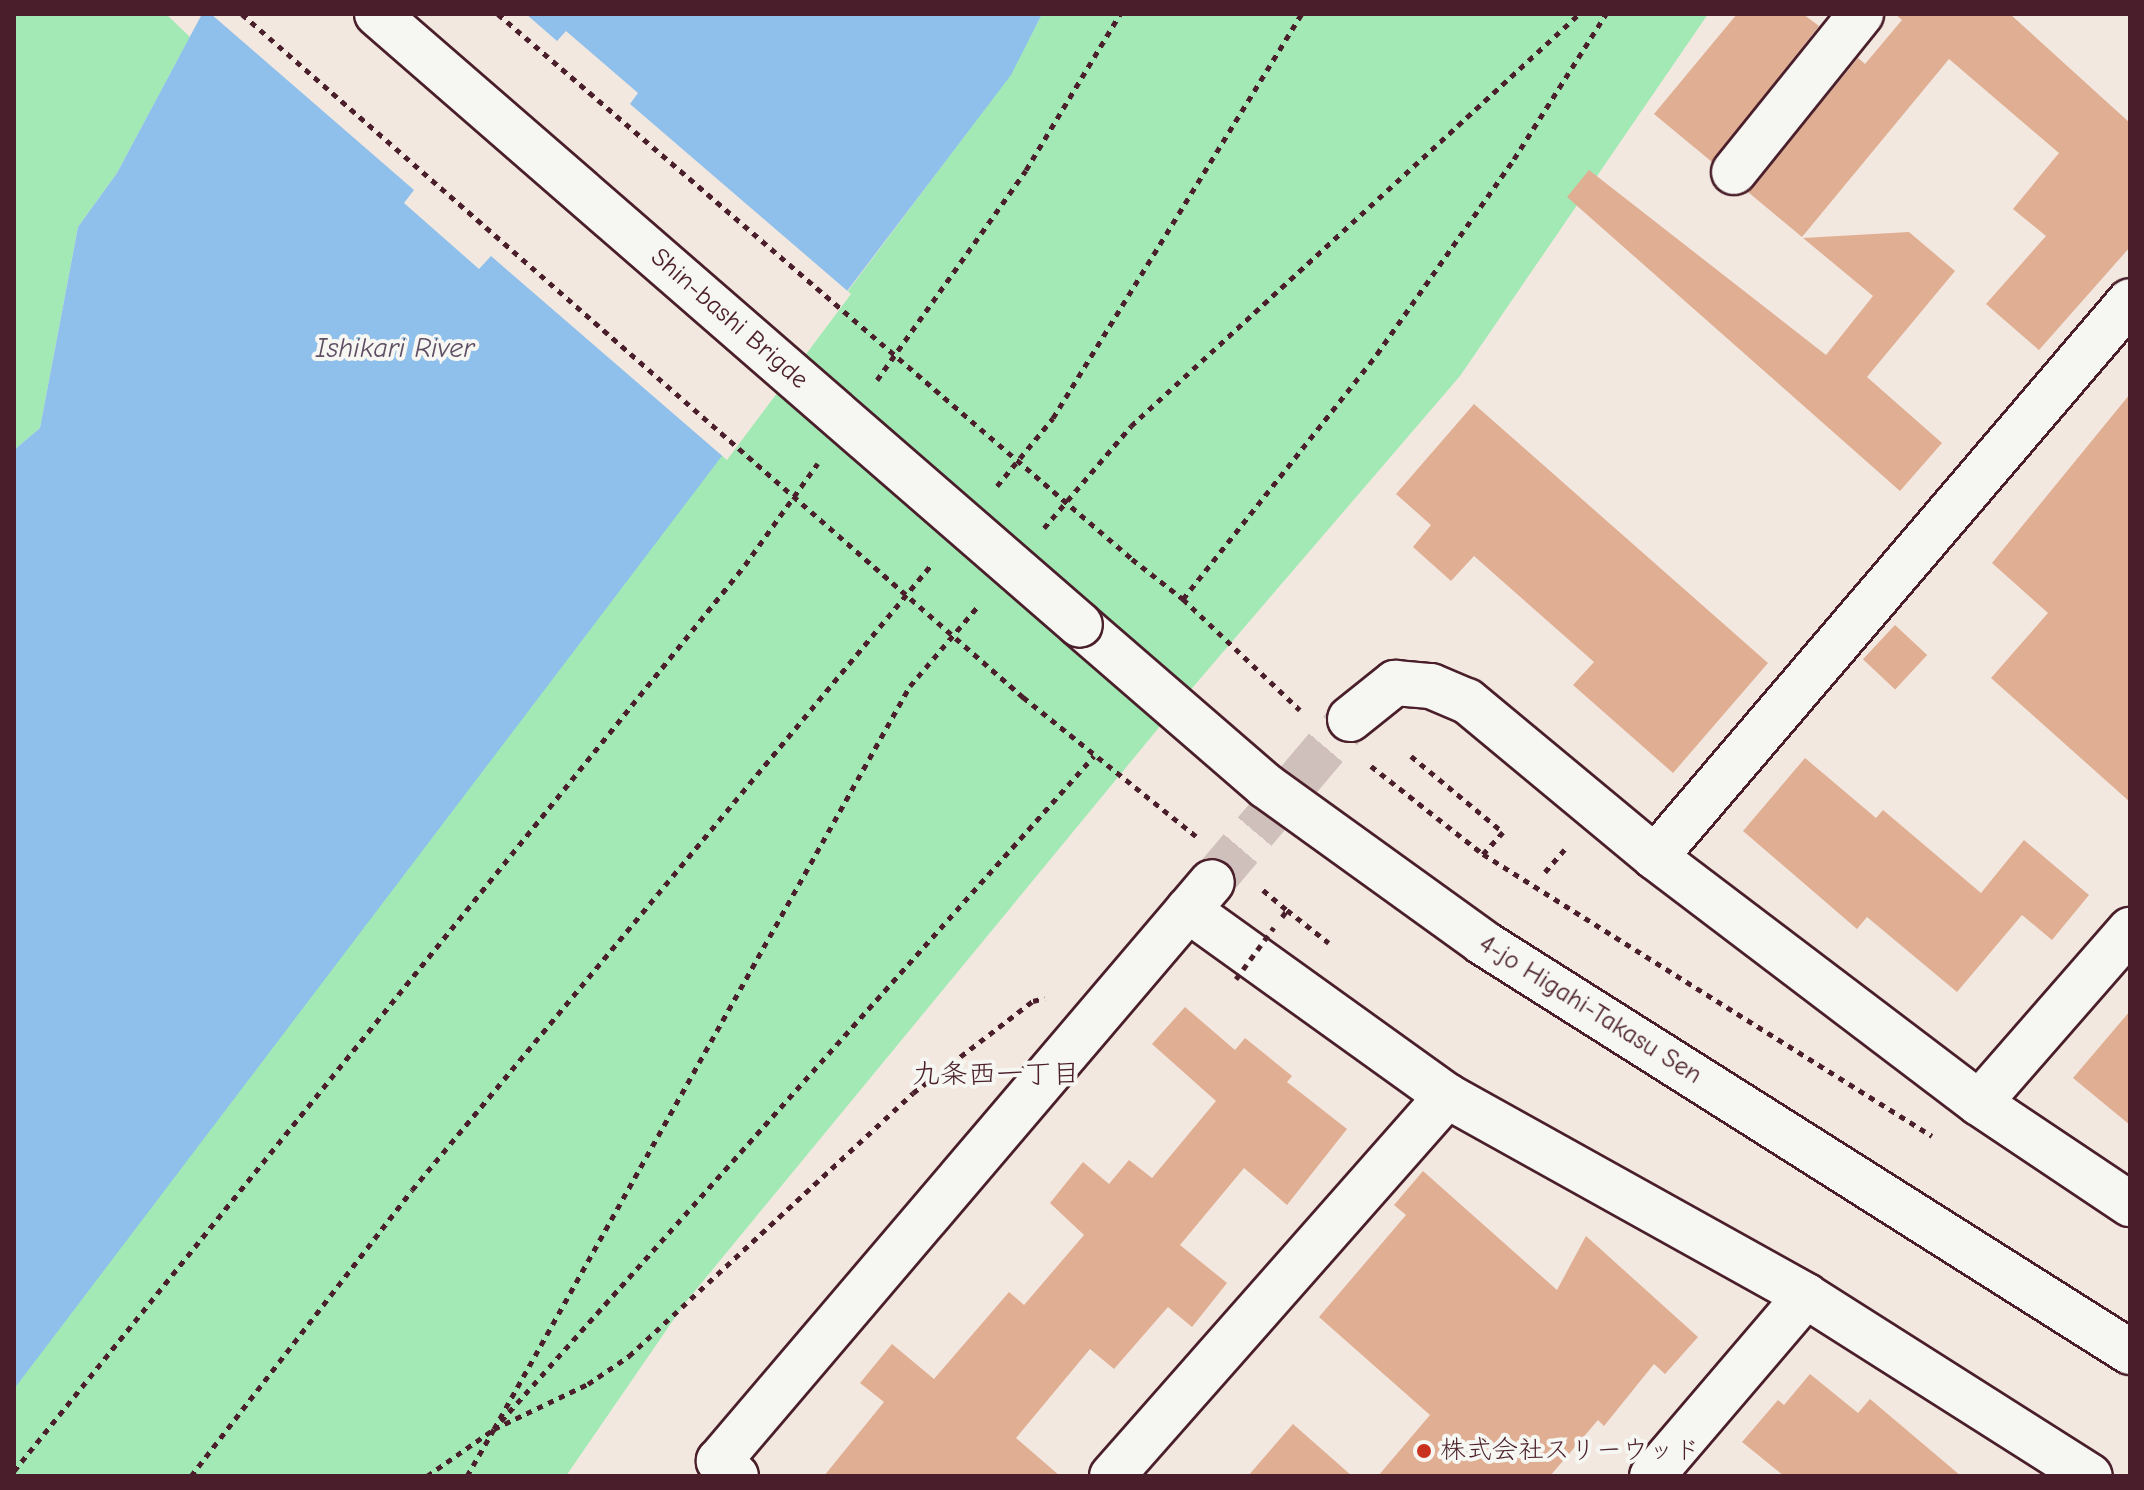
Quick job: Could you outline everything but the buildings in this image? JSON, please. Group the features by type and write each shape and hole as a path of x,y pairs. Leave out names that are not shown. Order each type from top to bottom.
{"street":[{"name":"Shin-bashi Brigde","path":"377,14 1080,625"},
{"path":"1734,172 1861,14"},
{"path":"1655,857 2130,301"},
{"name":"4-jo Higahi-Takasu Sen","path":"1080,625 1266,786 1482,942 2130,1352"},
{"path":"1341,732 1395,683 1431,686 1467,701 1655,857 1979,1103 2130,1204"},
{"path":"736,1476 719,1461 1200,896 1447,1096 1806,1296 2090,1476"},
{"path":"1979,1103 2130,930"},
{"path":"1112,1476 1447,1096"},
{"path":"1652,1476 1806,1296"}],"path":[{"path":"242,14 1023,697 1165,812"},
{"path":"498,14 1132,559 1483,854 1937,1139"},
{"path":"872,387 1026,170 1120,14"},
{"path":"992,492 1053,418 1302,14"},
{"path":"1041,532 1131,426 1579,14"},
{"path":"1183,599 1377,354 1514,159 1606,14"},
{"path":"14,1471 745,565 827,450"},
{"path":"191,1476 412,1190 941,553"},
{"path":"467,1476 910,686 981,603"},
{"path":"494,1429 1094,756"},
{"path":"1411,756 1503,832 1483,854"},
{"path":"1236,979 1274,927"},
{"path":"427,1476 494,1429 588,1384 629,1356 913,1093 1033,1001 1073,996 1098,1013"}],"green space":[{"path":"14,14 166,14 190,37 117,173 78,227 40,428 14,450"},
{"path":"1042,14 1708,14 1460,376 1175,708 685,1303 566,1476 14,1476 14,1357 809,343 1010,75"}],"water":[{"name":"Ishikari River","path":"202,14 1042,14 1011,75 14,1389 14,450 40,428 78,227 117,173"}],"pier":[{"path":"211,14 526,14 557,41 566,31 638,93 630,104 851,294 727,460 491,256 479,269 404,203 414,190"}],"tunnel":[{"path":"1212,882 1350,719"}],"place":[{"name":"株式会社スリーウッド","path":"1424,1451"}],"district":[{"name":"九条西一丁目","path":"996,1074"}]}
